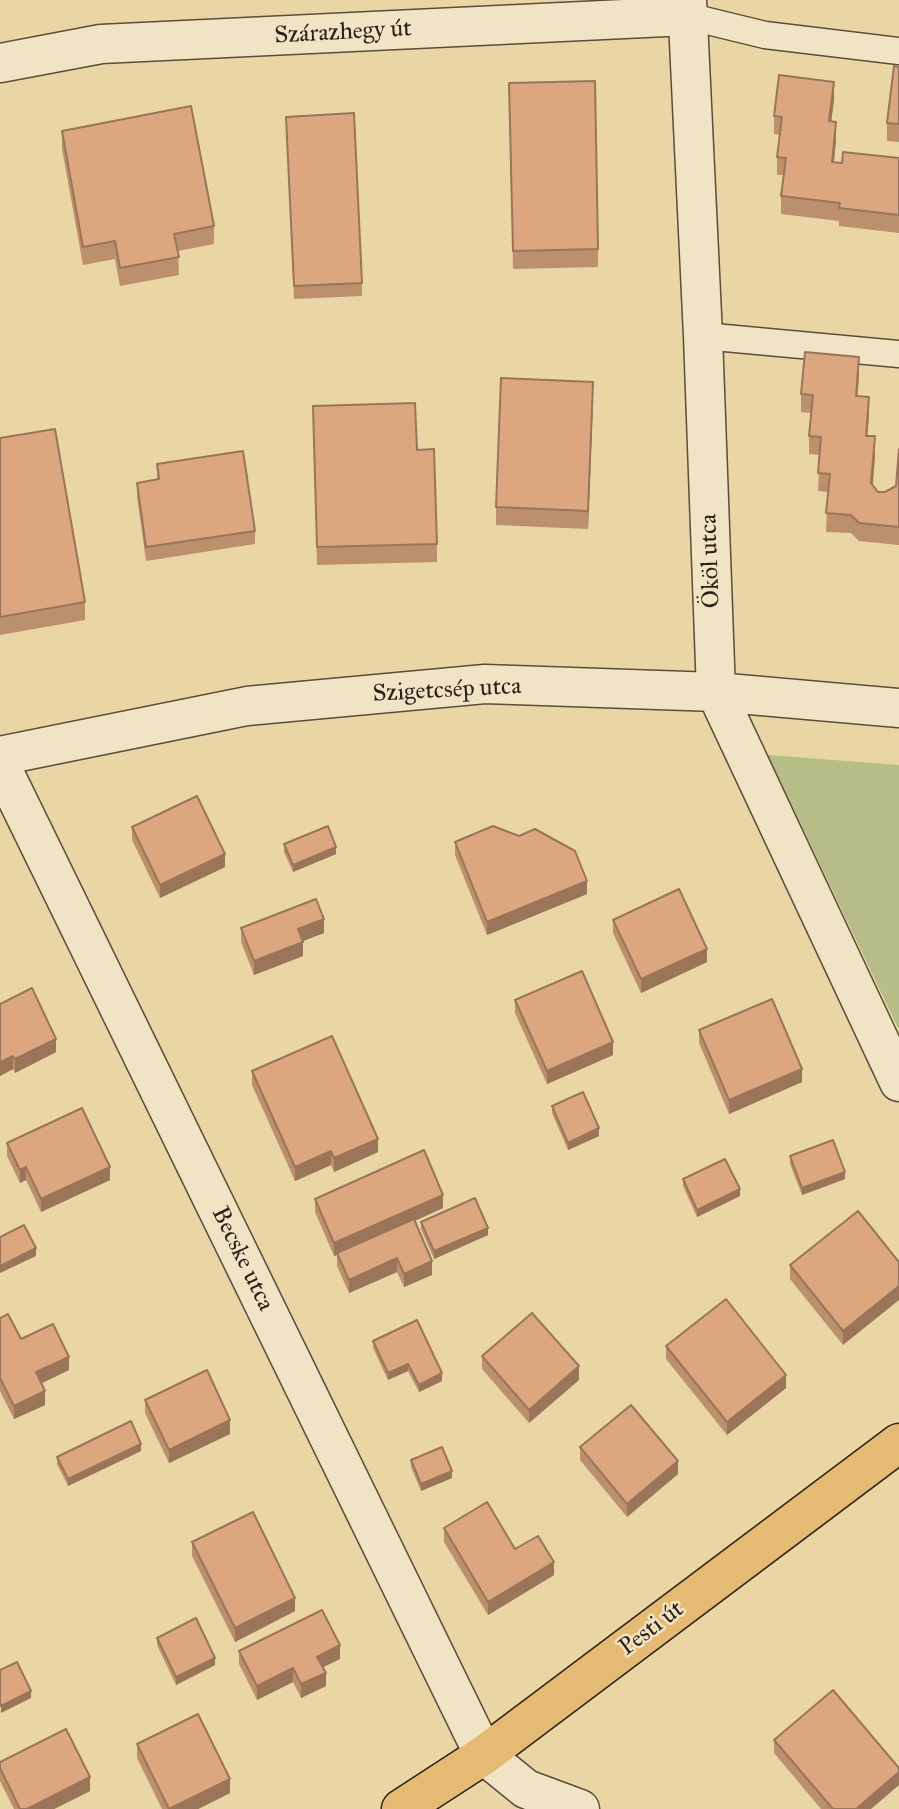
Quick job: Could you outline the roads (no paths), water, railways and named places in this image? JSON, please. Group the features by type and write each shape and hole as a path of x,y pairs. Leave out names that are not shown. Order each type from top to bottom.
{"main road":[{"name":"Pesti út","path":"401,1809 484,1755 899,1443"}],"street":[{"name":"Szárazhegy út","path":"0,63 101,44 687,8"},
{"name":"Ököl utca","path":"687,8 716,692 899,1082"},
{"name":"Szigetcsép utca","path":"0,757 247,706 485,684 716,692 899,708"},
{"name":"Becske utca","path":"0,764 484,1755"},
{"path":"484,1755 526,1789 580,1809"}],"lane":[{"path":"687,8 765,35 899,51"},
{"path":"703,336 899,355"}]}
